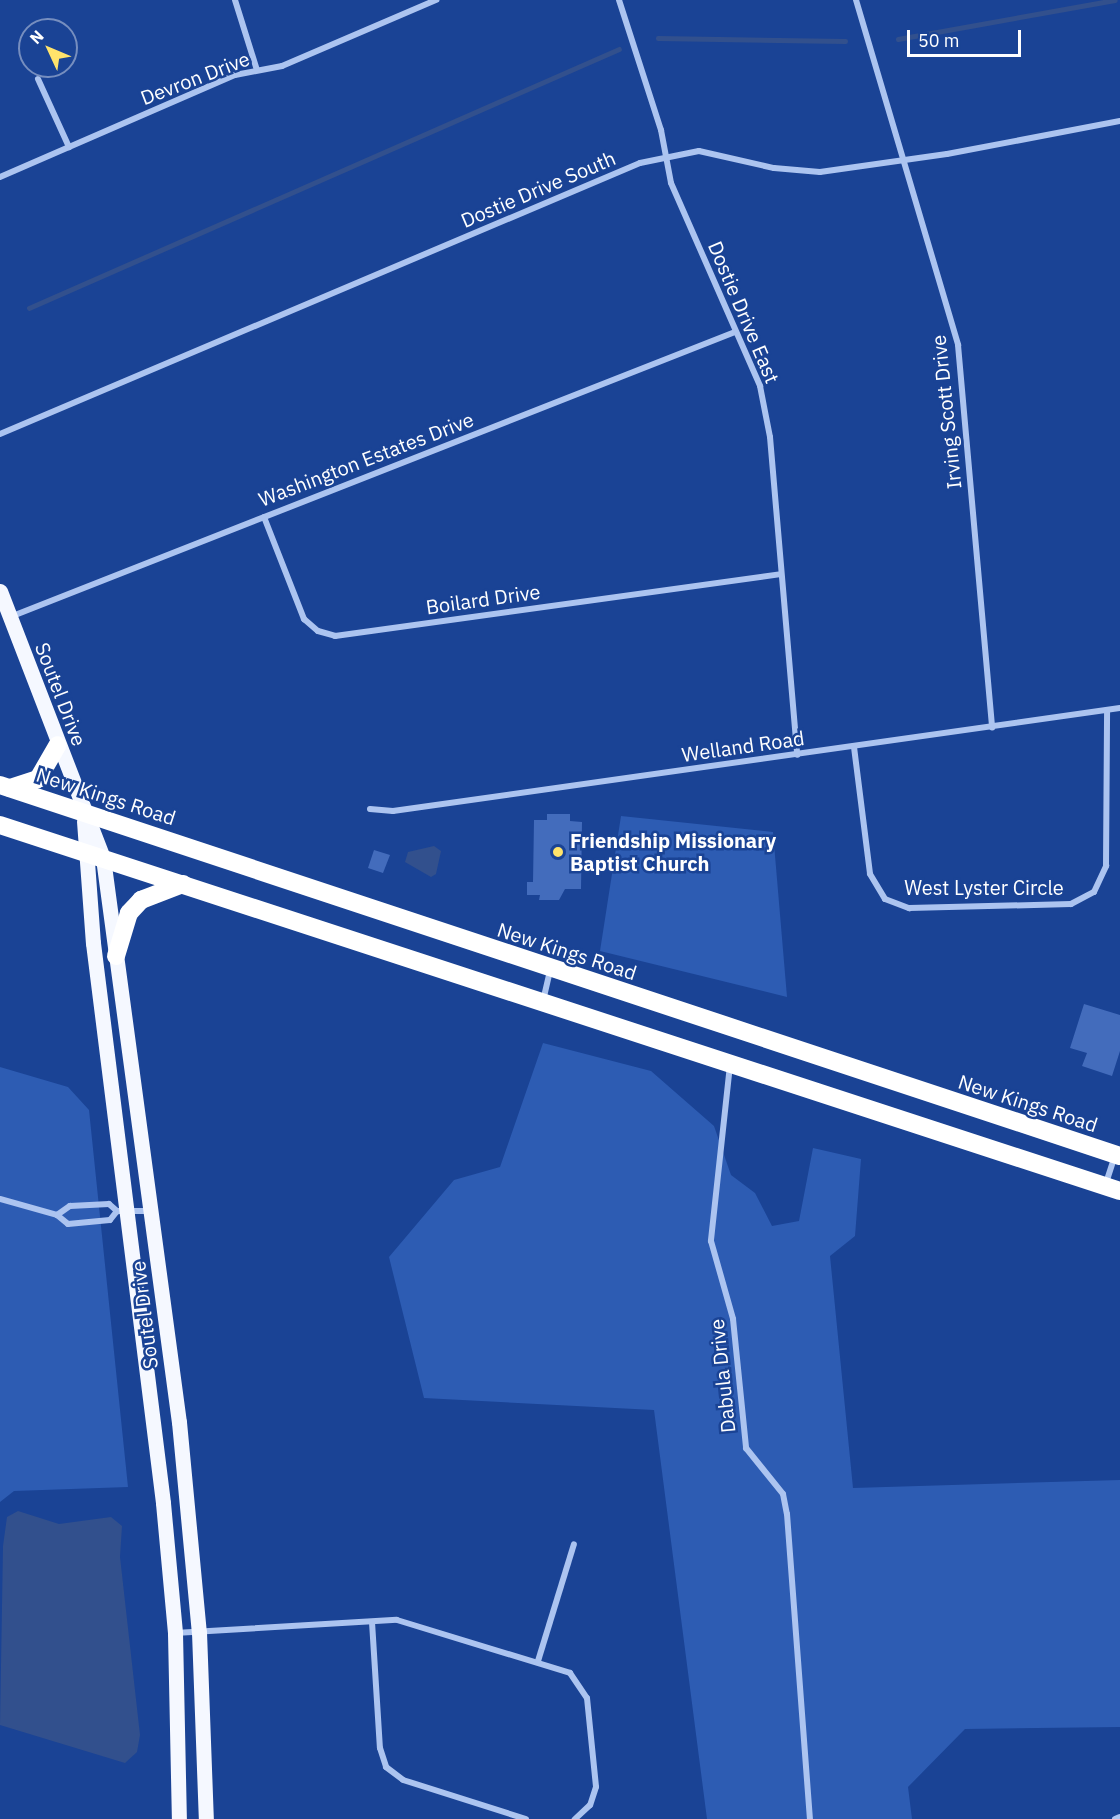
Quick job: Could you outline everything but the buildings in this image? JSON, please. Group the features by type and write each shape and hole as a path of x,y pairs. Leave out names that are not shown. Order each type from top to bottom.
{"highway":[{"path":"5,787 38,779 58,745"},
{"name":"New Kings Road","path":"5,787 550,970 1118,1155"},
{"path":"0,825 1113,1189"},
{"path":"116,956 129,913 141,900 183,884"}],"main road":[{"name":"Soutel Drive","path":"0,591 103,858 153,1212 200,1632 206,1819"},
{"name":"Soutel Drive","path":"84,812 84,853 123,1210 175,1633 179,1819"}],"street":[{"path":"235,0 258,70"},
{"name":"Dostie Drive East","path":"619,0 671,183 760,386 770,437 797,755"},
{"name":"Irving Scott Drive","path":"856,0 958,345 992,727"},
{"name":"Devron Drive","path":"0,177 258,70 282,66 432,1"},
{"path":"38,79 69,147"},
{"name":"Dostie Drive South","path":"0,434 640,163 699,151 774,168 820,172 904,160 1120,121"},
{"name":"Washington Estates Drive","path":"10,617 735,332"},
{"name":"Boilard Drive","path":"264,517 304,618 318,632 335,636 782,574"},
{"name":"Welland Road","path":"370,809 393,811 1120,708"},
{"name":"West Lyster Circle","path":"854,747 870,874 876,889 885,899 909,908 1071,904 1094,892 1106,866 1107,710"},
{"path":"543,1002 550,970"},
{"name":"Dabula Drive","path":"731,1064 711,1241 734,1319 746,1448 783,1494 787,1514 810,1819"},
{"path":"1113,1189 1118,1155"},
{"path":"0,1199 57,1215 68,1224 110,1220 123,1210"},
{"path":"57,1215 70,1206 109,1204 123,1210 153,1212"},
{"path":"538,1661 574,1544"},
{"path":"372,1622 380,1748 386,1767 402,1780 526,1819"},
{"path":"175,1633 408,1622 538,1661 578,1679 587,1698 596,1787 590,1805 578,1819"},
{"path":"1115,1819 1120,1817"}],"shaded area":[{"path":"621,816 773,832 787,997 600,951"},
{"path":"434,846 441,851 436,874 431,877 405,862 408,852"},
{"path":"543,1043 651,1071 714,1126 731,1175 755,1193 772,1226 799,1221 813,1148 861,1159 855,1236 830,1256 853,1488 1120,1480 1120,1727 965,1729 908,1787 912,1819 707,1819 654,1410 424,1398 389,1257 454,1180 500,1167"},
{"path":"0,1067 68,1087 89,1110 128,1487 14,1491 0,1502"},
{"path":"18,1511 59,1524 111,1517 122,1526 120,1557 140,1735 137,1752 125,1763 0,1725 3,1546 7,1517"}],"waterway":[{"path":"898,39 1115,0"},
{"path":"658,38 845,41"},
{"path":"29,308 619,49"}],"place":[{"name":"Friendship Missionary Baptist Church","path":"558,852"}]}
